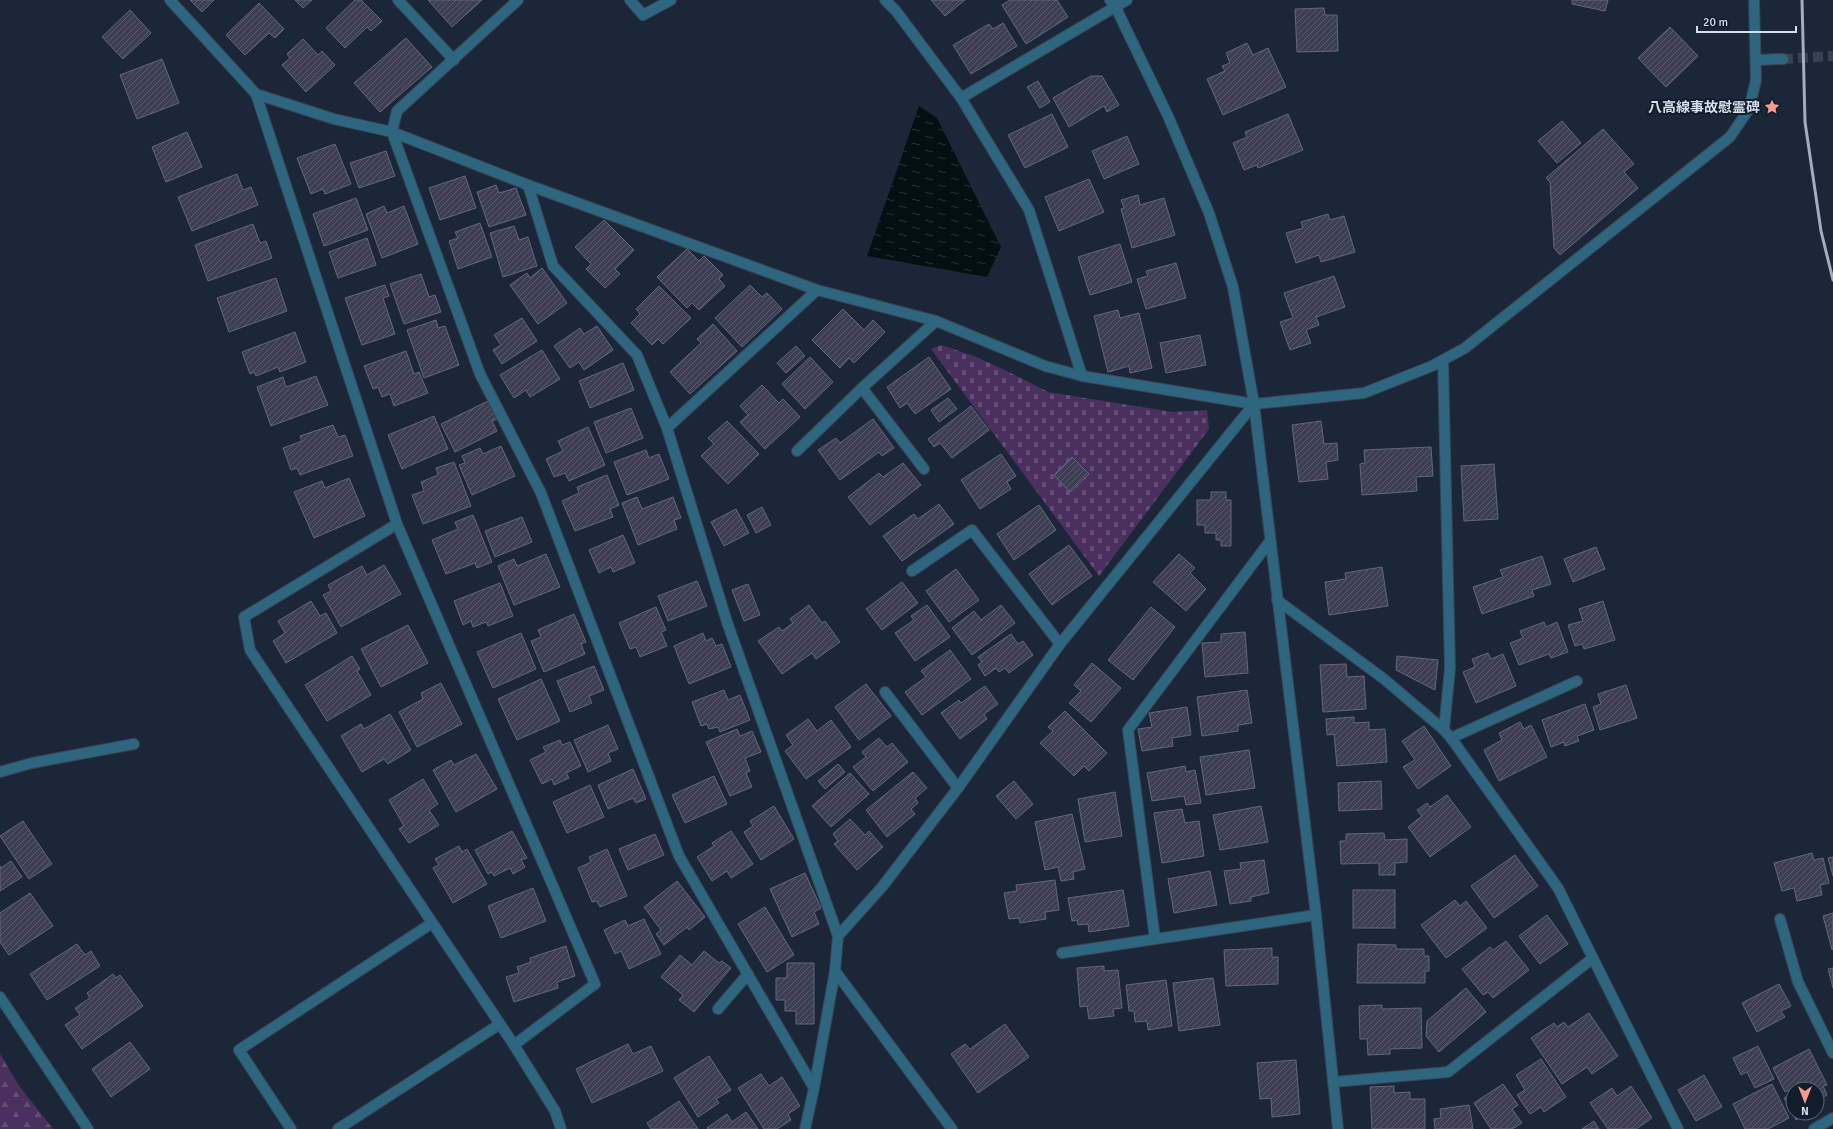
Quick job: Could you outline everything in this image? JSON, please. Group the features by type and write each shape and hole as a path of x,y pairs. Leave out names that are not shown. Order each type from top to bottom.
{"street":[{"path":"170,0 256,94 397,524 595,984 514,1046"},
{"path":"398,0 454,60"},
{"path":"518,0 397,111 392,132 480,374 541,493 679,856 814,1088"},
{"path":"630,0 643,15 671,0"},
{"path":"885,0 896,11 961,98 1029,210 1082,376"},
{"path":"961,98 1113,4 1127,0"},
{"path":"256,94 334,119 392,132 528,185 817,290 936,321 1045,366 1082,376 1254,404 1364,393 1443,361 1465,348 1730,137 1749,109 1756,80 1757,60 1754,0"},
{"path":"1113,4 1168,116 1209,213 1233,287 1254,404 1316,915 1338,1129"},
{"path":"1757,60 1783,59"},
{"path":"528,185 553,266 637,355 667,428 727,622 838,936 835,971 805,1129"},
{"path":"667,428 817,290"},
{"path":"797,451 862,388 936,321"},
{"path":"1443,361 1450,668 1447,734"},
{"path":"862,388 924,469"},
{"path":"838,936 882,887 958,788 1060,644 1254,404"},
{"path":"397,524 244,617 250,650 500,1024 555,1111 561,1129"},
{"path":"912,571 972,530 1060,644"},
{"path":"1155,939 1128,730 1270,541"},
{"path":"1277,600 1384,679 1447,734 1558,888 1678,1129"},
{"path":"1447,734 1577,681"},
{"path":"885,692 958,788"},
{"path":"0,772 32,763 134,744"},
{"path":"1062,954 1316,915"},
{"path":"1780,919 1798,982 1833,1053"},
{"path":"292,1129 239,1050 432,923"},
{"path":"1333,1082 1448,1072 1593,958"},
{"path":"835,971 952,1129"},
{"path":"718,1009 748,974"},
{"path":"0,997 88,1129"},
{"path":"338,1129 500,1024"},
{"path":"1814,1129 1833,1118"}],"green space":[{"path":"941,345 974,356 1048,392 1173,412 1207,410 1209,429 1099,576 931,349"},
{"path":"0,1054 20,1087 53,1129 0,1129"}],"water":[{"path":"919,106 937,118 1001,247 987,277 867,256"}],"building":[{"path":"190,0 214,0 202,12"},
{"path":"295,0 312,0 303,8"},
{"path":"355,0 361,0 382,21 371,31 367,27 345,48 326,28"},
{"path":"428,0 482,0 452,27"},
{"path":"931,0 965,0 945,16"},
{"path":"1010,0 1057,0 1068,17 1026,44 1002,5"},
{"path":"1572,0 1608,0 1605,11 1572,4"},
{"path":"259,3 284,29 275,38 269,33 245,55 226,35"},
{"path":"1324,8 1325,15 1337,15 1338,51 1297,52 1295,9"},
{"path":"130,10 151,33 123,59 102,37"},
{"path":"1003,23 1017,46 971,74 953,45 989,24 993,29"},
{"path":"1670,27 1698,56 1666,87 1638,58"},
{"path":"406,38 432,67 380,112 354,83"},
{"path":"303,39 318,55 322,51 335,65 306,92 282,65 290,58 287,54"},
{"path":"1247,43 1253,55 1268,48 1286,87 1223,115 1207,79 1225,71 1222,66 1230,63 1226,53"},
{"path":"162,59 179,103 137,119 120,75"},
{"path":"1091,76 1102,76 1119,105 1107,112 1104,106 1069,127 1053,98"},
{"path":"1038,81 1050,102 1040,108 1027,87"},
{"path":"1052,114 1068,147 1025,168 1008,135"},
{"path":"1288,114 1303,150 1258,168 1257,165 1244,170 1233,143 1247,137 1245,132"},
{"path":"1562,121 1581,143 1557,163 1538,141"},
{"path":"1603,129 1634,164 1624,172 1638,188 1560,255 1554,248 1550,182 1546,178"},
{"path":"187,132 202,167 166,182 152,147"},
{"path":"1127,136 1139,164 1104,179 1092,151"},
{"path":"335,144 351,184 325,194 323,189 311,194 297,158"},
{"path":"386,151 395,176 359,188 350,163"},
{"path":"237,174 243,190 251,187 258,205 192,231 178,197"},
{"path":"465,176 476,208 440,220 429,188"},
{"path":"1089,179 1104,212 1059,231 1045,197"},
{"path":"496,185 499,193 516,188 526,215 489,227 477,192"},
{"path":"1138,195 1140,205 1164,198 1175,235 1132,248 1121,209 1124,208 1121,200"},
{"path":"356,198 368,230 324,246 313,214"},
{"path":"384,206 387,213 404,206 418,244 382,258 366,214"},
{"path":"1328,214 1330,220 1344,216 1355,252 1321,262 1319,255 1296,263 1286,233 1303,228 1301,222"},
{"path":"604,220 634,250 615,269 620,274 605,288 586,269 591,264 575,247"},
{"path":"480,223 492,257 458,269 449,241 458,238 455,232"},
{"path":"253,224 260,243 266,241 272,258 208,281 195,245"},
{"path":"514,226 519,240 528,237 537,266 503,277 490,233"},
{"path":"367,238 376,265 338,278 329,252"},
{"path":"1120,244 1132,282 1090,295 1078,257"},
{"path":"687,249 699,261 704,256 723,275 719,279 725,286 699,310 692,303 687,308 657,277"},
{"path":"1176,263 1186,298 1146,309 1137,279 1148,276 1146,271"},
{"path":"542,268 567,303 538,324 510,285 527,273 530,278"},
{"path":"421,274 429,297 435,295 441,312 404,324 390,284"},
{"path":"1334,276 1345,307 1316,317 1319,325 1306,330 1311,343 1290,350 1280,322 1293,318 1284,293"},
{"path":"276,278 287,311 229,332 217,298"},
{"path":"385,285 389,296 383,298 395,334 362,345 345,298"},
{"path":"750,285 762,297 767,293 782,309 742,347 715,318"},
{"path":"659,286 691,318 663,344 658,339 652,345 631,323 640,314 636,309"},
{"path":"843,309 864,330 873,320 885,332 854,363 849,358 840,368 812,340"},
{"path":"1118,310 1120,318 1139,313 1152,368 1130,373 1129,366 1108,372 1094,316"},
{"path":"522,318 537,341 502,364 493,350 501,345 494,335"},
{"path":"436,320 438,328 445,326 459,365 424,378 407,330"},
{"path":"713,324 737,351 690,394 670,372 701,343 697,339"},
{"path":"597,326 613,350 584,370 579,362 570,368 554,346 580,328 584,334"},
{"path":"295,332 306,362 280,372 278,367 256,376 254,372 250,374 242,352"},
{"path":"1200,335 1206,365 1166,373 1160,343"},
{"path":"796,346 805,356 786,373 777,363"},
{"path":"542,350 560,379 530,397 526,390 514,398 500,375"},
{"path":"406,351 414,374 419,372 428,393 394,406 390,394 382,397 378,387 373,389 364,366"},
{"path":"810,357 833,382 805,409 782,384"},
{"path":"929,357 951,389 915,414 907,403 900,408 887,387"},
{"path":"623,363 634,390 590,408 579,381"},
{"path":"316,376 328,405 271,426 257,387 283,377 286,387"},
{"path":"762,385 779,403 783,399 800,417 765,449 740,422 748,415 740,406"},
{"path":"948,398 957,409 939,422 931,410"},
{"path":"488,401 497,419 492,421 497,431 455,452 441,424"},
{"path":"971,406 989,430 952,458 940,443 934,447 928,439"},
{"path":"631,408 643,438 606,453 594,422"},
{"path":"434,416 448,449 402,469 388,435"},
{"path":"873,419 894,448 882,456 879,452 840,480 818,450 836,438 840,443"},
{"path":"727,421 759,454 728,484 701,456 714,444 708,438"},
{"path":"1321,421 1324,444 1337,443 1338,460 1326,462 1328,479 1299,482 1292,425"},
{"path":"333,425 338,437 345,435 353,456 300,475 297,468 291,470 283,448 302,441 300,436"},
{"path":"588,427 605,465 569,481 565,473 554,477 546,459 563,451 558,441"},
{"path":"501,446 515,476 472,495 459,465 465,463 462,456 480,448 483,454"},
{"path":"1431,447 1433,476 1416,477 1417,491 1362,495 1360,464 1365,463 1364,450"},
{"path":"646,450 649,458 659,454 669,479 627,495 614,462"},
{"path":"1001,454 1016,476 1007,482 1011,489 980,509 961,480"},
{"path":"1072,457 1089,474 1070,492 1054,475"},
{"path":"454,462 471,506 423,524 412,495 424,491 421,482 438,475 436,468"},
{"path":"903,463 921,485 870,525 848,497 879,473 883,477"},
{"path":"1494,464 1498,519 1464,521 1461,466"},
{"path":"607,475 619,505 610,509 613,517 575,531 562,501 579,493 577,487"},
{"path":"349,478 365,516 314,538 294,492 322,481 325,488"},
{"path":"1211,492 1226,492 1226,500 1231,500 1231,546 1221,546 1221,540 1216,540 1216,533 1205,533 1205,525 1197,525 1197,500 1211,500"},
{"path":"637,497 642,509 673,497 681,518 674,520 677,529 638,545 622,503"},
{"path":"939,504 954,524 902,561 883,536 914,514 918,519"},
{"path":"1039,505 1056,530 1014,560 997,534"},
{"path":"762,507 771,525 756,533 747,515"},
{"path":"736,509 749,533 724,546 711,522"},
{"path":"473,515 492,562 477,568 475,563 446,574 432,540 458,529 455,522"},
{"path":"522,517 532,542 495,557 485,531"},
{"path":"623,535 635,563 613,572 611,567 599,573 589,550"},
{"path":"1069,545 1092,576 1052,605 1029,574"},
{"path":"1596,547 1605,569 1573,582 1564,559"},
{"path":"546,554 560,587 514,605 498,566 514,559 517,566"},
{"path":"1179,554 1195,568 1190,573 1206,589 1186,611 1153,582"},
{"path":"1542,556 1551,584 1532,590 1534,596 1482,614 1473,587 1503,577 1500,570"},
{"path":"384,565 401,594 341,627 323,595 331,591 328,585 362,566 367,575"},
{"path":"1382,567 1388,606 1329,615 1325,582 1346,579 1345,573"},
{"path":"956,569 979,600 949,622 926,591"},
{"path":"697,581 707,606 668,621 658,596"},
{"path":"902,582 918,603 882,630 866,609"},
{"path":"500,583 513,616 488,626 486,622 473,627 471,621 463,625 454,601"},
{"path":"748,584 760,615 744,621 732,590"},
{"path":"311,601 320,616 326,613 337,633 286,663 273,641 285,633 278,621"},
{"path":"1603,601 1615,640 1584,649 1582,644 1575,646 1568,625 1583,621 1579,609"},
{"path":"809,605 822,623 825,621 840,642 816,659 812,653 782,674 758,641 779,627 782,631 793,623 790,619"},
{"path":"927,605 950,637 915,661 895,633 914,620 911,616"},
{"path":"1001,605 1015,623 972,655 952,628 974,611 981,620"},
{"path":"656,607 666,630 661,632 667,646 640,657 636,647 630,649 619,623"},
{"path":"1151,607 1175,627 1133,680 1108,660"},
{"path":"574,614 586,642 581,644 585,654 544,672 531,641 541,637 538,630"},
{"path":"1544,622 1546,627 1557,622 1568,652 1551,658 1549,654 1519,665 1510,643 1523,638 1520,631"},
{"path":"408,625 428,663 381,687 361,649"},
{"path":"1245,632 1248,673 1205,677 1202,643 1221,642 1221,634"},
{"path":"521,633 536,669 493,688 477,652"},
{"path":"703,633 706,641 712,638 716,646 722,644 731,667 689,684 674,646"},
{"path":"1011,634 1018,644 1023,641 1033,655 1009,673 1005,668 999,672 996,668 985,676 978,665 982,662 978,657"},
{"path":"950,650 971,679 922,715 905,692 926,677 921,671"},
{"path":"1488,653 1491,659 1503,654 1516,686 1476,703 1463,672 1475,667 1472,659"},
{"path":"352,656 360,669 357,671 371,695 327,721 305,685"},
{"path":"1397,656 1438,660 1435,690 1396,670"},
{"path":"1092,663 1121,688 1091,722 1069,703 1081,691 1074,685"},
{"path":"1346,664 1347,677 1364,676 1366,709 1323,712 1320,665"},
{"path":"594,666 604,690 589,696 592,703 570,712 557,681"},
{"path":"541,679 560,721 517,740 498,699"},
{"path":"441,683 462,724 417,747 399,712 423,699 421,693"},
{"path":"866,684 891,716 859,740 835,707"},
{"path":"1626,685 1637,718 1600,730 1593,707 1601,704 1598,694"},
{"path":"985,686 998,704 984,714 987,719 960,739 941,713 959,700 961,703"},
{"path":"724,690 728,700 740,695 750,720 720,732 718,727 709,729 707,724 701,726 692,702"},
{"path":"1247,690 1252,723 1238,725 1238,731 1202,736 1197,697"},
{"path":"1585,704 1594,730 1577,736 1579,741 1565,746 1564,742 1551,747 1542,720"},
{"path":"1187,707 1191,735 1172,738 1173,746 1142,751 1138,729 1152,727 1149,713"},
{"path":"1065,711 1107,753 1089,771 1084,766 1074,776 1040,743 1053,731 1048,727"},
{"path":"390,714 411,750 388,764 384,759 362,772 341,736 361,724 364,729"},
{"path":"1354,717 1354,723 1369,722 1369,730 1385,729 1387,762 1337,766 1334,734 1327,735 1326,719"},
{"path":"808,719 817,731 831,720 851,747 806,779 785,751 793,745 786,735"},
{"path":"1520,722 1524,729 1531,725 1547,757 1499,781 1484,750 1502,740 1499,733"},
{"path":"608,725 618,749 608,753 611,761 588,772 574,740"},
{"path":"1424,726 1451,766 1418,789 1403,767 1415,760 1402,741"},
{"path":"737,729 740,736 752,731 761,752 745,758 750,771 746,773 752,787 730,796 706,742"},
{"path":"879,738 887,747 892,743 908,762 873,791 853,767 866,757 862,752"},
{"path":"560,740 562,745 570,742 581,766 566,773 569,778 554,785 552,779 542,784 530,760 546,752 543,747"},
{"path":"1249,750 1255,788 1206,795 1200,757"},
{"path":"476,754 497,789 456,812 433,770 451,760 454,765"},
{"path":"838,764 845,772 825,789 818,781"},
{"path":"1185,766 1186,772 1195,770 1201,803 1186,805 1184,796 1152,801 1147,773"},
{"path":"633,769 646,799 636,803 633,798 608,809 598,785"},
{"path":"913,772 927,788 915,798 918,803 911,809 915,814 887,837 866,810"},
{"path":"850,773 869,794 831,827 812,806"},
{"path":"714,776 727,804 685,823 672,795"},
{"path":"423,779 438,804 429,810 439,825 409,843 399,829 404,826 389,800"},
{"path":"1014,781 1033,804 1016,819 996,796"},
{"path":"1381,781 1382,809 1339,811 1338,783"},
{"path":"590,785 604,817 567,833 553,802"},
{"path":"1115,792 1122,836 1085,842 1078,799"},
{"path":"1447,795 1471,827 1430,857 1408,827 1422,816 1417,810 1427,803 1430,807"},
{"path":"774,806 794,839 761,860 744,832 753,826 750,821"},
{"path":"1261,806 1268,842 1220,850 1213,815"},
{"path":"1182,809 1185,823 1199,821 1204,856 1162,863 1154,813"},
{"path":"1072,814 1085,869 1073,872 1074,879 1061,881 1058,867 1045,870 1035,822"},
{"path":"850,819 865,835 869,831 883,847 857,870 834,844 838,841 833,834"},
{"path":"23,821 52,864 29,879 0,836"},
{"path":"512,831 527,858 521,860 525,867 513,874 510,868 494,876 492,872 488,874 475,850"},
{"path":"731,831 753,864 731,878 727,871 712,881 697,857 714,846 712,843"},
{"path":"1384,833 1385,840 1407,839 1407,862 1395,863 1395,875 1379,875 1379,863 1341,864 1340,841 1346,841 1346,834"},
{"path":"655,834 664,855 628,870 619,849"},
{"path":"459,846 462,852 467,849 487,884 453,903 433,868 439,865 435,859"},
{"path":"607,849 627,896 600,907 597,901 592,902 578,868 591,862 589,857"},
{"path":"1812,853 1814,860 1823,858 1829,883 1820,885 1822,895 1797,901 1794,888 1782,891 1774,863"},
{"path":"1515,855 1538,886 1494,918 1471,886"},
{"path":"1833,857 1833,876 1828,858"},
{"path":"1264,860 1269,893 1251,897 1251,901 1230,904 1224,871 1241,869 1240,863"},
{"path":"11,861 22,877 0,891 0,866 1,868"},
{"path":"1210,871 1217,905 1174,913 1168,879"},
{"path":"805,873 821,908 814,912 819,924 792,937 770,889"},
{"path":"1055,880 1059,910 1045,912 1046,919 1020,923 1019,918 1009,919 1004,893 1017,891 1016,885"},
{"path":"677,881 705,917 689,930 687,927 664,945 656,934 661,930 644,907"},
{"path":"533,888 546,921 501,938 488,906"},
{"path":"1123,890 1129,926 1089,932 1088,924 1078,925 1077,920 1072,921 1068,898"},
{"path":"1353,890 1395,890 1395,928 1353,928"},
{"path":"30,893 53,926 9,955 0,942 0,913"},
{"path":"1455,900 1460,906 1466,901 1487,928 1446,958 1421,925"},
{"path":"765,907 794,955 767,972 738,924"},
{"path":"1833,913 1833,949 1832,950 1823,916"},
{"path":"1547,915 1568,944 1540,964 1519,936"},
{"path":"644,919 661,954 629,969 621,951 615,954 604,930 625,920 628,926"},
{"path":"1506,941 1529,970 1493,998 1488,992 1483,995 1462,969 1490,947 1493,950"},
{"path":"77,944 85,955 91,951 100,966 47,1000 30,974"},
{"path":"1358,944 1396,945 1396,949 1424,949 1424,956 1429,956 1429,971 1425,971 1425,983 1357,983"},
{"path":"566,946 575,976 557,982 558,988 514,1002 506,977 519,973 517,967 531,962 530,958"},
{"path":"1272,948 1272,957 1278,957 1278,984 1226,986 1224,950"},
{"path":"704,951 719,963 722,961 731,968 694,1012 679,1000 683,995 661,977 680,955 692,965"},
{"path":"787,963 814,963 814,1024 796,1024 796,1011 785,1011 785,1000 776,1000 776,978 787,978"},
{"path":"1104,966 1104,971 1118,970 1122,1008 1113,1009 1114,1016 1089,1019 1087,1006 1080,1007 1077,968"},
{"path":"1833,968 1833,988 1828,969"},
{"path":"113,974 116,978 120,975 143,1006 82,1049 65,1025 80,1015 75,1008 90,998 87,993"},
{"path":"1213,978 1220,1025 1179,1031 1173,983"},
{"path":"1166,980 1172,1026 1148,1030 1147,1021 1135,1022 1134,1011 1129,1011 1126,985"},
{"path":"1779,984 1791,1006 1781,1011 1785,1017 1757,1032 1742,1003"},
{"path":"1466,988 1486,1012 1439,1052 1426,1036 1427,1021"},
{"path":"1382,1005 1382,1009 1421,1008 1422,1048 1390,1049 1390,1054 1368,1055 1367,1039 1360,1039 1359,1006"},
{"path":"1589,1013 1618,1056 1592,1074 1587,1067 1562,1084 1531,1038 1554,1023 1557,1027 1564,1022 1568,1027"},
{"path":"1005,1024 1029,1057 978,1093 951,1054 965,1044 970,1049"},
{"path":"130,1042 150,1069 111,1097 92,1069"},
{"path":"628,1044 633,1054 651,1046 663,1071 592,1103 576,1069"},
{"path":"1758,1046 1774,1079 1755,1088 1747,1072 1741,1075 1733,1058"},
{"path":"1809,1049 1825,1081 1785,1081 1785,1092 1773,1068"},
{"path":"709,1056 731,1090 716,1099 719,1103 698,1117 674,1078"},
{"path":"1541,1059 1566,1097 1544,1112 1541,1107 1530,1114 1517,1095 1525,1090 1516,1075"},
{"path":"1296,1060 1300,1114 1272,1117 1271,1098 1260,1099 1257,1063"},
{"path":"761,1074 769,1086 782,1077 800,1106 788,1114 791,1120 777,1129 764,1129 738,1088"},
{"path":"1704,1075 1722,1107 1696,1121 1678,1090"},
{"path":"1503,1084 1518,1105 1512,1109 1522,1123 1512,1129 1491,1129 1474,1103"},
{"path":"1772,1084 1785,1110 1785,1120 1768,1129 1745,1129 1733,1104"},
{"path":"1394,1086 1394,1093 1410,1092 1410,1099 1425,1099 1425,1129 1372,1129 1370,1087"},
{"path":"1631,1086 1652,1118 1636,1129 1608,1129 1590,1103 1612,1088 1617,1096"},
{"path":"679,1101 698,1129 651,1129 647,1123"},
{"path":"1469,1105 1473,1129 1435,1129 1434,1119 1441,1118 1440,1109"},
{"path":"746,1112 758,1129 707,1128 727,1114 732,1122"},
{"path":"1594,1121 1599,1129 1582,1129"}],"tunnel":[{"path":"1783,59 1833,56"}],"railway":[{"path":"1802,0 1805,122 1821,231 1833,280"}],"place":[{"name":"八高線事故慰霊碑","path":"1772,107"}]}
